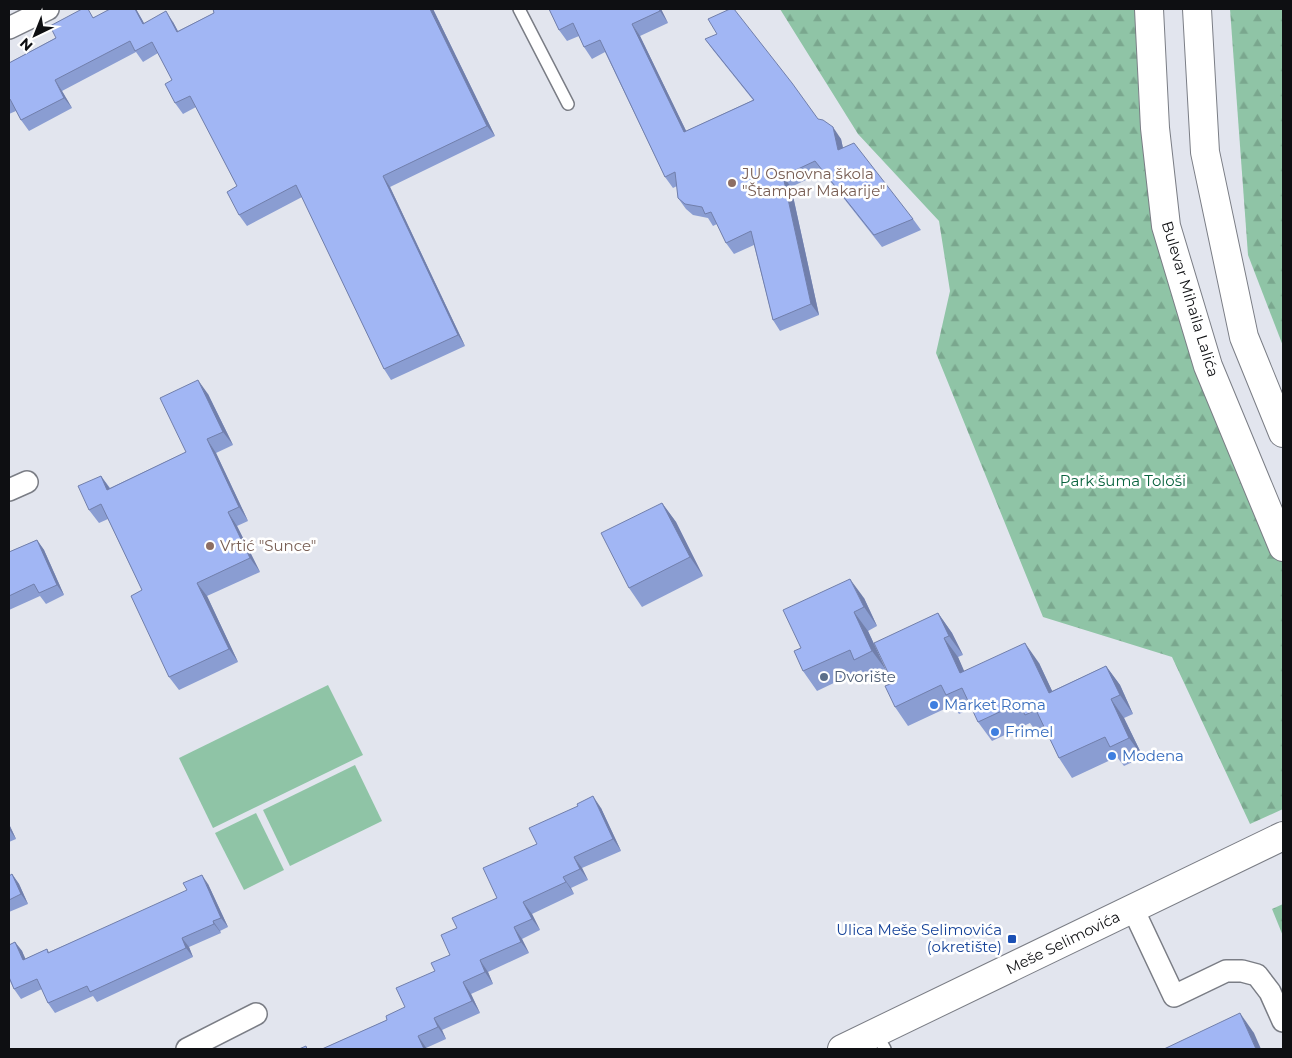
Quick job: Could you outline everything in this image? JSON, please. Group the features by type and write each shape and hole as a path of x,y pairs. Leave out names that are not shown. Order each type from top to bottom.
{"main road":[{"name":"Bulevar Mihaila Lalića","path":"1150,9 1155,128 1166,226 1208,366 1283,546"},
{"path":"1197,9 1205,152 1244,337 1283,433"},
{"name":"Meše Selimovića","path":"842,1049 881,1041 1133,909 1283,836"}],"street":[{"path":"9,28 48,9"},
{"path":"1133,909 1174,996 1226,972 1242,971 1257,976 1270,992 1283,1021"},
{"path":"187,1049 256,1014"}],"lane":[{"path":"519,9 568,104"}],"green space":[{"name":"Park šuma Tološi","path":"780,9 1135,9 1139,103 1163,247 1283,540 1283,809 1250,824 1172,657 1043,617 936,353 950,291 939,221 858,134"},
{"path":"1230,9 1283,9 1283,346 1248,255"},
{"path":"328,685 363,755 213,828 179,758"},
{"path":"355,765 382,821 290,866 263,810"},
{"path":"256,813 284,870 244,890 215,833"},
{"path":"1283,904 1283,936 1272,909"}],"building":[{"path":"82,9 88,9 93,18 110,9 135,9 143,24 166,11 177,32 214,13 213,9 430,9 487,126 383,176 458,335 384,369 296,185 239,215 227,192 237,186 190,96 175,103 165,84 172,80 152,42 135,51 130,41 55,80 64,98 21,120 9,100 9,63 56,38 50,26"},
{"path":"549,9 659,9 660,11 632,24 684,132 754,100 705,39 717,34 708,19 734,9 818,119 833,127 838,150 854,143 913,219 874,235 815,161 783,176 811,304 773,320 751,231 726,243 711,212 705,214 702,207 685,204 678,198 675,172 665,177 600,40 584,47 573,23 559,30"},
{"path":"198,380 223,432 207,439 239,507 228,512 250,558 197,583 229,649 169,677 131,596 142,590 101,504 89,510 78,486 101,476 107,490 186,452 160,398"},
{"path":"662,503 690,557 629,588 601,533"},
{"path":"37,540 57,585 39,593 34,584 9,596 9,552"},
{"path":"850,579 864,607 854,612 872,651 854,660 850,650 803,671 794,651 801,648 783,610"},
{"path":"938,613 949,636 944,638 960,673 1025,643 1049,693 1106,666 1120,695 1111,699 1129,738 1110,747 1105,737 1059,758 1036,710 1025,715 1019,703 978,722 962,688 946,695 941,685 895,707 885,686 893,683 874,643"},
{"path":"593,796 613,839 574,857 580,869 563,877 566,882 523,902 532,919 514,927 521,942 480,960 485,972 463,982 472,1001 434,1018 438,1027 418,1036 424,1049 322,1049 387,1020 386,1016 405,1007 396,988 435,971 431,963 450,955 441,935 457,928 452,918 497,898 483,868 537,844 529,828 578,806 577,804"},
{"path":"12,874 21,894 9,900 9,876"},
{"path":"202,875 221,918 213,921 214,924 182,938 186,948 90,992 87,986 48,1003 37,979 14,989 9,977 9,945 15,942 23,960 47,949 48,953 187,890 183,883"},
{"path":"1240,1013 1256,1049 1164,1049"}],"place":[{"name":"JU Osnovna škola \"Štampar Makarije\"","path":"732,183"},
{"name":"Vrtić \"Sunce\"","path":"210,546"},
{"name":"Dvorište","path":"824,677"},
{"name":"Market Roma","path":"934,705"},
{"name":"Frimel","path":"995,732"},
{"name":"Modena","path":"1112,756"},
{"name":"Ulica Meše Selimovića (okretište)","path":"1012,939"}]}
